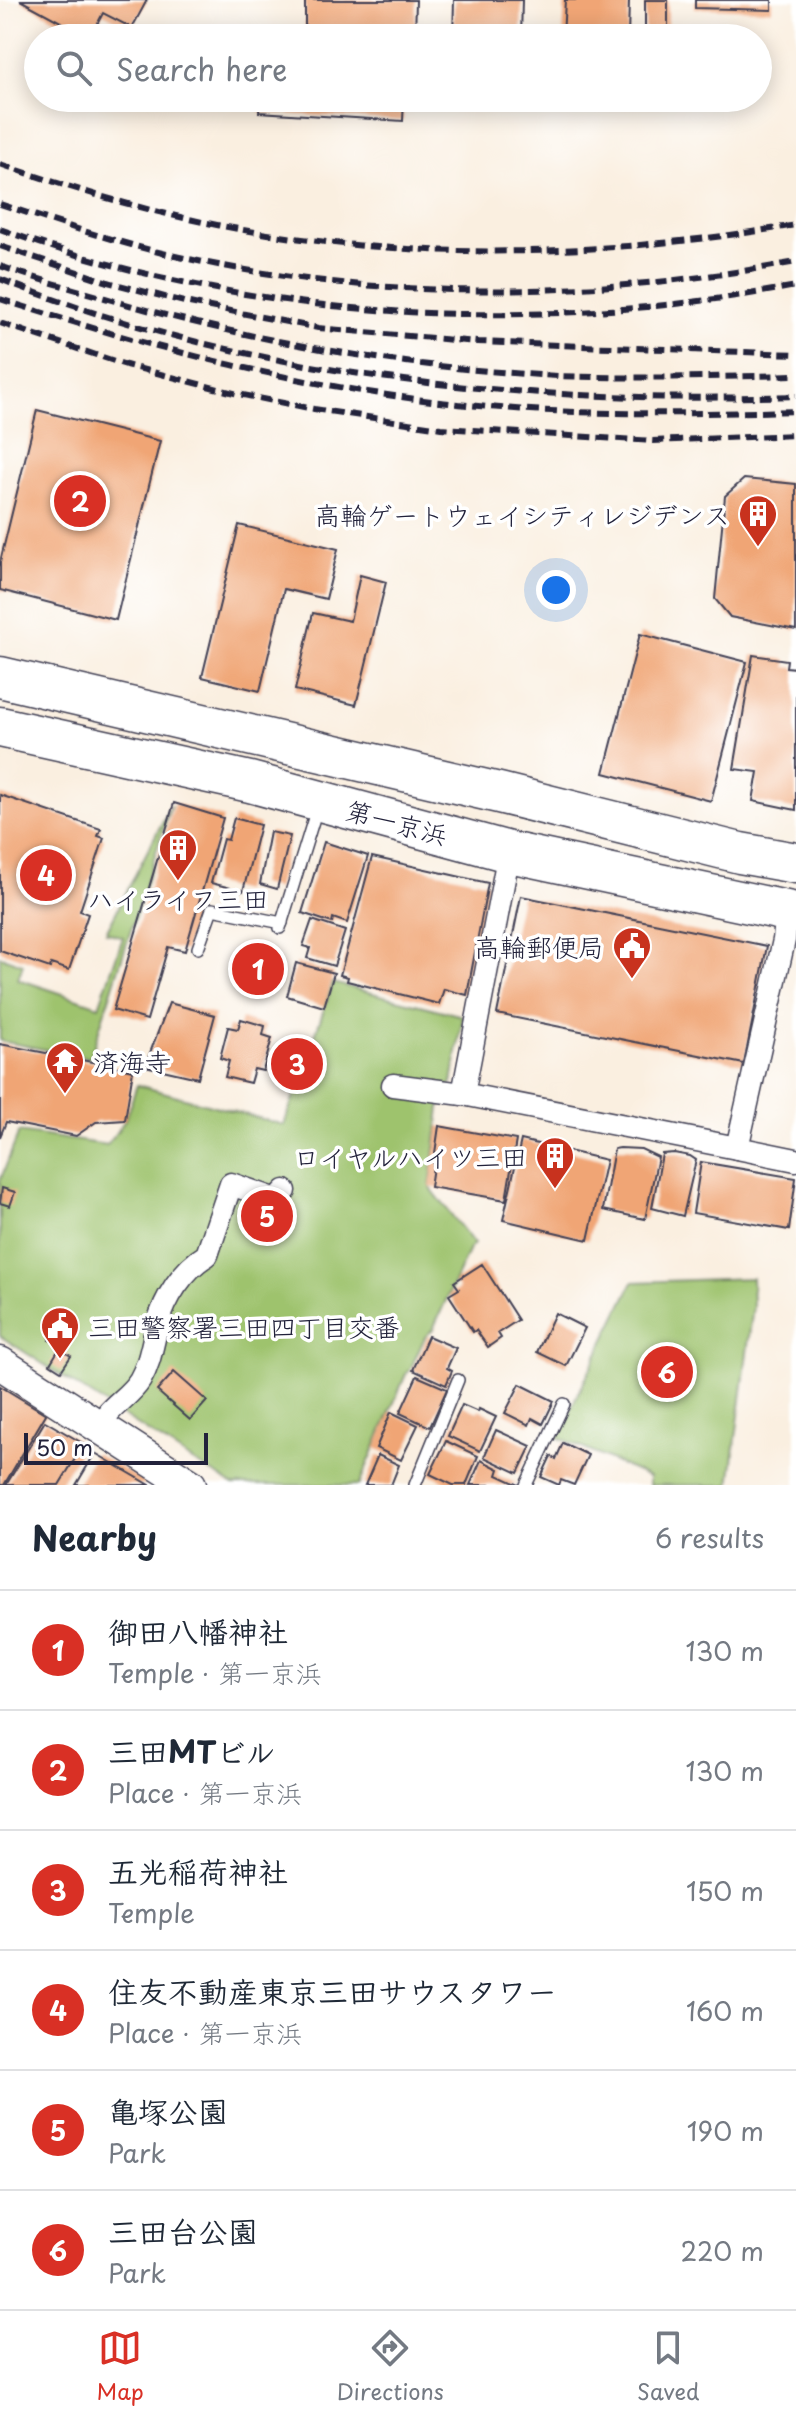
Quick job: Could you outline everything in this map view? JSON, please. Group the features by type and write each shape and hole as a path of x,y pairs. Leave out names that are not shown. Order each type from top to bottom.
{"highway":[{"name":"第一京浜","path":"0,677 499,793 740,853 796,863"},
{"name":"第一京浜","path":"0,727 250,782 498,850 791,912"},
{"path":"292,746 305,797"},
{"path":"498,850 499,793"}],"street":[{"path":"463,1094 498,850"},
{"path":"737,1148 791,912"},
{"path":"393,1085 463,1094 796,1160"},
{"path":"109,1412 139,1382 148,1364 158,1323 184,1273 207,1255 231,1184 277,1200 285,1191"},
{"path":"0,1363 190,1485"}],"lane":[{"path":"198,948 212,909 281,926 305,797"},
{"path":"415,1485 458,1380"},
{"path":"526,1485 564,1404"}],"green space":[{"path":"171,805 90,1058 0,1041 0,956 23,964 18,979 99,1006 123,937 106,932"},
{"path":"333,983 463,1016 452,1083 442,1092 430,1187 474,1244 433,1329 425,1337 406,1374 359,1485 233,1485 0,1336 0,1181 19,1132 107,1145 125,1120 137,1085 284,1125"},
{"path":"752,1278 753,1306 730,1485 649,1485 649,1477 557,1437 633,1282"}],"building":[{"path":"20,0 147,0 134,24 124,24 103,13 97,24 64,24"},
{"path":"305,0 416,0 415,24 305,24"},
{"path":"454,0 522,0 521,24 453,24"},
{"path":"565,0 629,0 628,24 564,24"},
{"path":"645,0 668,0 668,24 645,24"},
{"path":"695,0 772,0 772,10 695,8"},
{"path":"259,112 403,112 403,121"},
{"path":"37,410 160,441 116,620 0,590 0,562"},
{"name":"高輪ゲートウェイシティレジデンス","path":"744,479 796,484 796,630 730,617 715,599 725,496"},
{"path":"239,525 338,549 326,599 284,589 260,691 202,677"},
{"path":"360,575 386,582 356,705 295,690 313,613 350,621"},
{"path":"640,634 747,662 711,801 604,773"},
{"path":"753,655 787,660 786,667 796,668 796,810 753,801 758,772 734,769"},
{"path":"0,795 101,829 98,836 104,838 80,911 88,914 69,970 51,964 50,968 0,951"},
{"name":"ハイライフ三田","path":"174,803 223,818 185,951 168,947 147,1020 113,1010"},
{"path":"234,818 260,825 243,891 211,883 223,839 228,840"},
{"path":"270,832 290,836 277,889 260,884"},
{"path":"324,842 368,856 347,923 333,918 332,923 302,913"},
{"path":"372,857 488,883 467,995 444,989 439,1004 347,981 348,977 340,975"},
{"name":"高輪郵便局","path":"521,896 767,946 744,1064 497,1014"},
{"path":"312,920 345,931 334,966 307,958 310,948 303,946"},
{"path":"296,963 334,973 324,1007 287,996"},
{"path":"169,1003 215,1015 198,1078 145,1066"},
{"path":"241,1019 265,1026 263,1035 272,1038 263,1071 254,1069 250,1083 225,1077 229,1061 220,1058 228,1027 238,1029"},
{"name":"済海寺","path":"0,1044 133,1070 125,1120 96,1122 76,1136 6,1122 0,1137"},
{"path":"439,1126 516,1140 506,1200 430,1187"},
{"name":"ロイヤルハイツ三田","path":"521,1140 606,1160 588,1240 503,1220"},
{"path":"614,1149 641,1149 658,1157 645,1219 603,1210"},
{"path":"674,1153 696,1160 683,1216 652,1208 662,1154"},
{"path":"701,1162 796,1178 789,1230 693,1213"},
{"path":"2,1188 15,1192 10,1206 0,1203"},
{"path":"482,1264 518,1320 498,1333 501,1338 488,1347 476,1330 473,1332 449,1295 459,1289 454,1282"},
{"path":"555,1313 585,1328 566,1366 537,1352"},
{"path":"58,1314 67,1317 57,1343 49,1340"},
{"path":"428,1336 456,1348 447,1368 452,1371 446,1385 413,1370"},
{"name":"三田警察署三田四丁目交番","path":"59,1349 71,1356 61,1371 50,1364"},
{"path":"174,1372 207,1401 190,1420 157,1391"},
{"path":"417,1376 447,1389 430,1427 400,1413"},
{"path":"520,1384 554,1401 543,1424 532,1418 529,1425 505,1413"},
{"path":"0,1386 46,1414 4,1485 0,1485"},
{"path":"462,1405 496,1417 480,1451 448,1436"},
{"path":"391,1412 418,1425 401,1460 376,1448"},
{"path":"45,1421 84,1444 59,1485 6,1485"},
{"path":"496,1430 531,1446 518,1473 484,1457"},
{"path":"446,1441 478,1456 466,1485 453,1485 430,1474"},
{"path":"563,1443 588,1455 574,1485 561,1480 559,1485 541,1477 551,1456 556,1459"},
{"path":"95,1453 150,1485 76,1485"},
{"path":"378,1455 399,1465 391,1485 365,1485"},
{"path":"481,1460 499,1469 497,1475 519,1485 470,1485"}],"railway":[{"path":"0,164 132,205 231,228 392,248 553,250 715,237 796,225"},
{"path":"0,204 175,256 330,282 407,288 563,289 641,284 796,262"},
{"path":"0,229 96,260 194,284 293,301 394,311 495,314 596,311 696,301 796,286"},
{"path":"0,246 108,282 184,302 318,328 477,342 796,354"},
{"path":"0,266 217,328 329,350 443,367 559,376 796,375"},
{"path":"0,279 95,313 193,341 291,362 392,378 594,396 796,396"},
{"path":"0,299 231,365 408,398 509,409 591,413 796,411"},
{"path":"0,323 126,365 238,394 441,428 653,441 796,435"}],"place":[{"name":"三田MTビル","path":"80,501"},
{"name":"高輪ゲートウェイシティレジデンス","path":"758,548"},
{"name":"住友不動産東京三田サウスタワー","path":"46,875"},
{"name":"ハイライフ三田","path":"178,882"},
{"name":"御田八幡神社","path":"258,969"},
{"name":"高輪郵便局","path":"632,980"},
{"name":"五光稲荷神社","path":"297,1064"},
{"name":"済海寺","path":"65,1095"},
{"name":"ロイヤルハイツ三田","path":"555,1190"},
{"name":"亀塚公園","path":"267,1216"},
{"name":"三田警察署三田四丁目交番","path":"60,1360"},
{"name":"三田台公園","path":"667,1372"}]}
